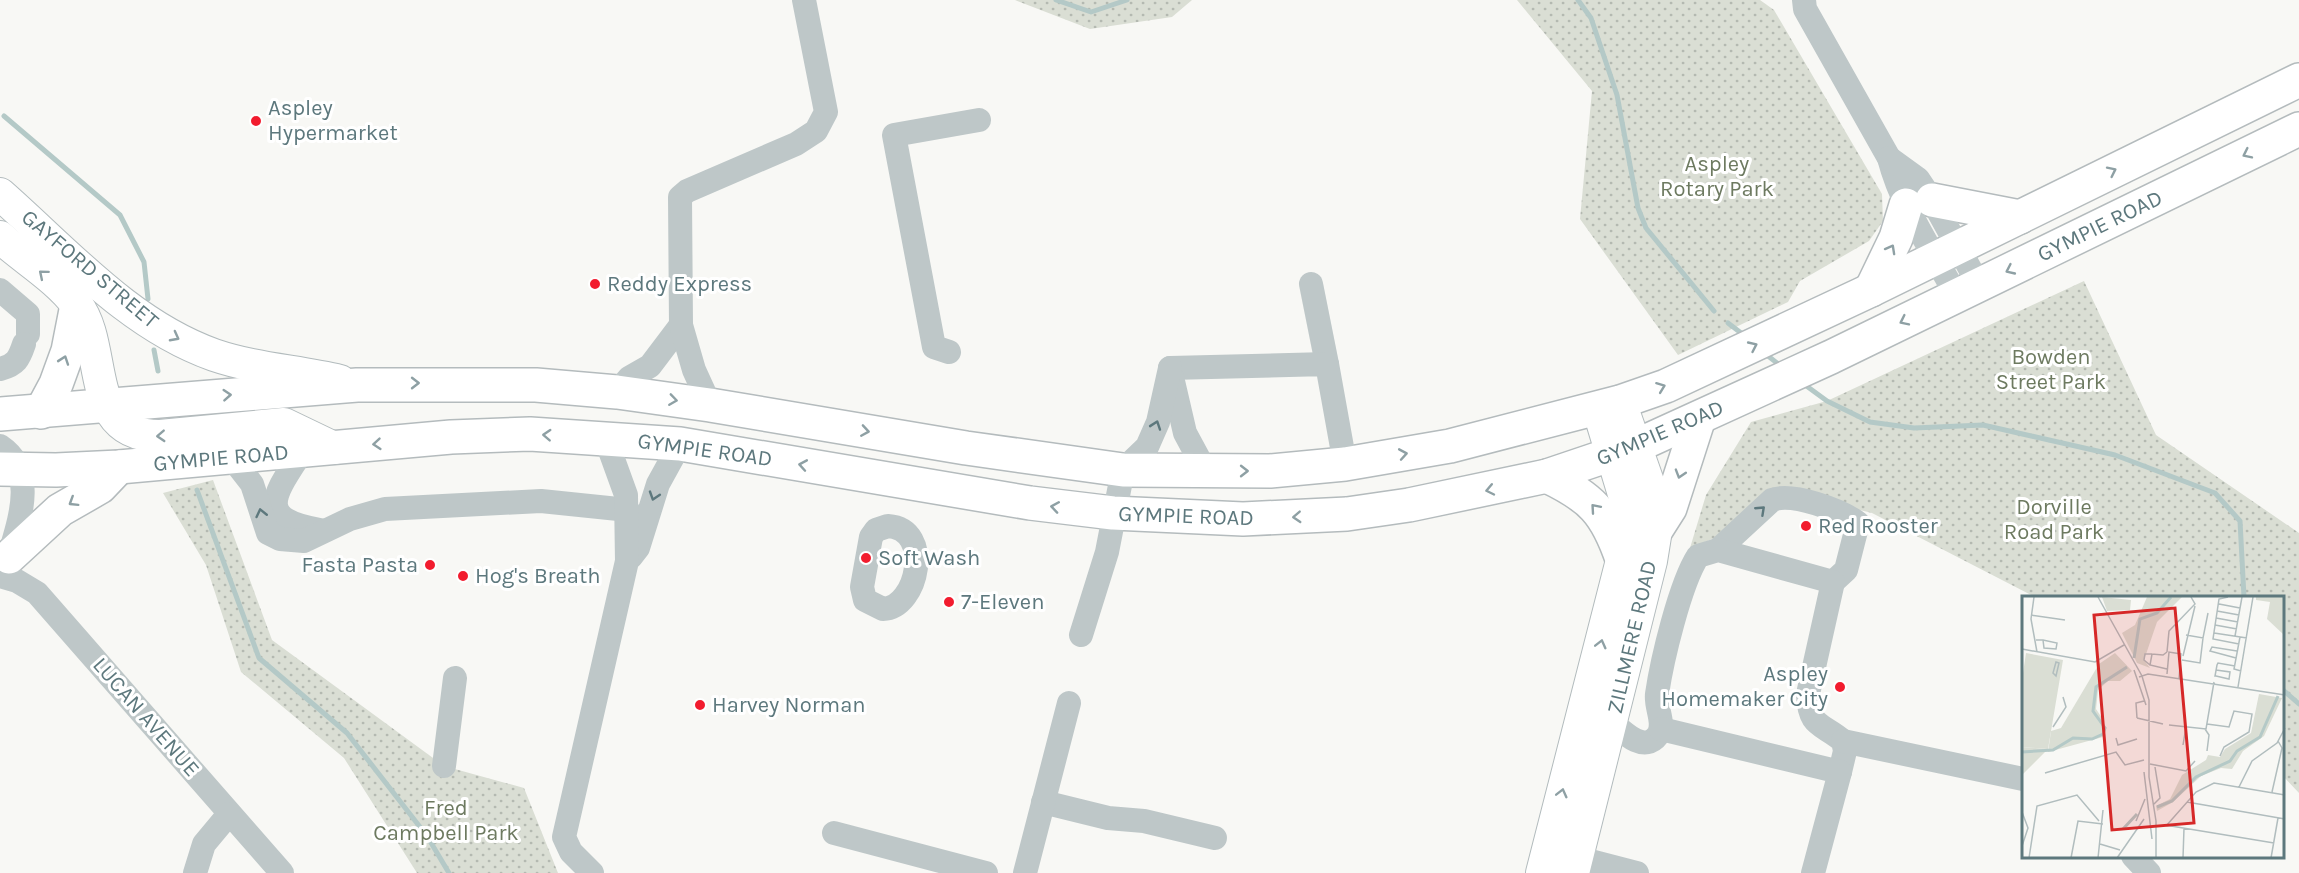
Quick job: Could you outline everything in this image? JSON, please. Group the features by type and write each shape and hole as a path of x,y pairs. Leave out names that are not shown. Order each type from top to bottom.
{"highway":[{"name":"GYMPIE ROAD","path":"0,414 357,385 483,383 617,392 1123,470 1270,471 1345,464 1450,446 1609,405 1702,370 1871,290 2299,80"},
{"name":"GYMPIE ROAD","path":"6,462 119,467 484,435 606,437 680,444 1040,505 1113,513 1243,519 1347,514 1452,498 1546,476 1624,451 1831,357 2299,129"},
{"path":"1871,290 1896,238 1919,203 2020,216"},
{"path":"41,412 56,384 68,351 77,305"},
{"path":"1656,530 1670,508 1699,418"},
{"path":"3,575 60,510 100,488 119,467"},
{"path":"1546,476 1577,490 1591,502 1611,528 1622,559"}],"main road":[{"name":"GAYFORD STREET","path":"0,194 115,296 172,336 225,358 357,385"},
{"name":"GAYFORD STREET","path":"0,237 77,305 91,335 106,406"},
{"name":"ZILLMERE ROAD","path":"1605,710 1622,559 1630,529 1624,451 1609,405"},
{"path":"106,406 127,427 143,435 160,436 284,424 319,449"},
{"name":"ZILLMERE ROAD","path":"1560,863 1651,561 1656,530 1649,484 1624,451"}],"street":[{"path":"710,405 694,370 681,325 680,196 687,190 796,144 816,131 826,111 804,0"},
{"path":"1804,0 1805,9 1889,158 1918,179 1919,203 1968,290"},
{"path":"949,352 934,347 894,135 979,120"},
{"path":"1311,284 1345,464"},
{"path":"0,290 28,314 26,339 19,360 12,366 0,369"},
{"path":"617,392 629,378 650,366 681,325"},
{"path":"1170,368 1327,364"},
{"path":"1081,635 1105,561 1123,470 1147,447 1158,422 1170,368"},
{"path":"1170,368 1185,433 1206,472"},
{"path":"592,873 571,852 564,837 627,561 626,495 606,437"},
{"path":"627,561 638,548 658,484 680,444"},
{"path":"319,449 280,487 278,509 280,517 288,523 323,530"},
{"path":"231,457 252,484 268,532 280,539 304,541 323,530 385,508 541,501 628,510"},
{"path":"3,575 24,490 6,462"},
{"path":"1605,710 1629,737 1644,743 1657,736 1661,729 1657,694 1684,584 1698,556 1718,550 1772,500 1783,496 1845,513 1858,523 1846,570 1833,582 1808,694 1808,705 1814,721 1843,741 2022,779"},
{"path":"1718,550 1833,582"},
{"name":"LUCAN AVENUE","path":"3,575 25,585 45,601 282,873"},
{"path":"444,766 455,678"},
{"path":"1024,873 1069,703"},
{"path":"1661,729 1840,772"},
{"path":"1813,873 1845,752 1843,741"},
{"path":"1043,802 1108,818 1144,821 1215,838"},
{"path":"195,873 204,844 229,814"},
{"path":"834,833 987,873"},
{"path":"2135,858 2150,873"},
{"path":"1560,863 1636,873"}],"green space":[{"path":"1015,0 1192,0 1172,17 1090,29"},
{"name":"Aspley Rotary Park","path":"1517,0 1760,0 1774,10 1882,194 1883,221 1869,241 1800,281 1788,302 1678,355 1580,219 1592,91"},
{"name":"Dorville Road Park","path":"2084,281 2156,435 2299,533 2299,793 2284,777 2284,596 2033,596 1872,513 1779,490 1725,534 1690,548 1706,495 1751,422 1827,401"},
{"name":"Fred Campbell Park","path":"213,480 272,640 444,766 524,788 558,873 417,873 344,758 241,672 206,565 163,493"}],"waterway":[{"path":"1056,0 1091,12 1127,0"},
{"path":"1578,0 1591,18 1617,95 1638,208 1646,228 1714,311"},
{"path":"4,116 120,215 144,262 148,299"},
{"path":"1728,323 1745,336"},
{"path":"154,350 158,371"},
{"path":"1763,352 1782,367"},
{"path":"1801,382 1827,401 1870,422 1914,428 1983,425 2115,455 2215,493 2240,521 2244,596"},
{"path":"197,490 259,658 347,733 427,836 449,873"},
{"path":"2284,691 2299,704"}],"place":[{"name":"Aspley Hypermarket","path":"256,121"},
{"name":"Reddy Express","path":"595,284"},
{"name":"Red Rooster","path":"1806,526"},
{"name":"Soft Wash","path":"866,558"},
{"name":"Fasta Pasta","path":"430,565"},
{"name":"Hog's Breath","path":"463,576"},
{"name":"7-Eleven","path":"949,602"},
{"name":"Aspley Homemaker City","path":"1840,687"},
{"name":"Harvey Norman","path":"700,705"}],"park label":[{"name":"Bowden Street Park","path":"2051,370"}]}
